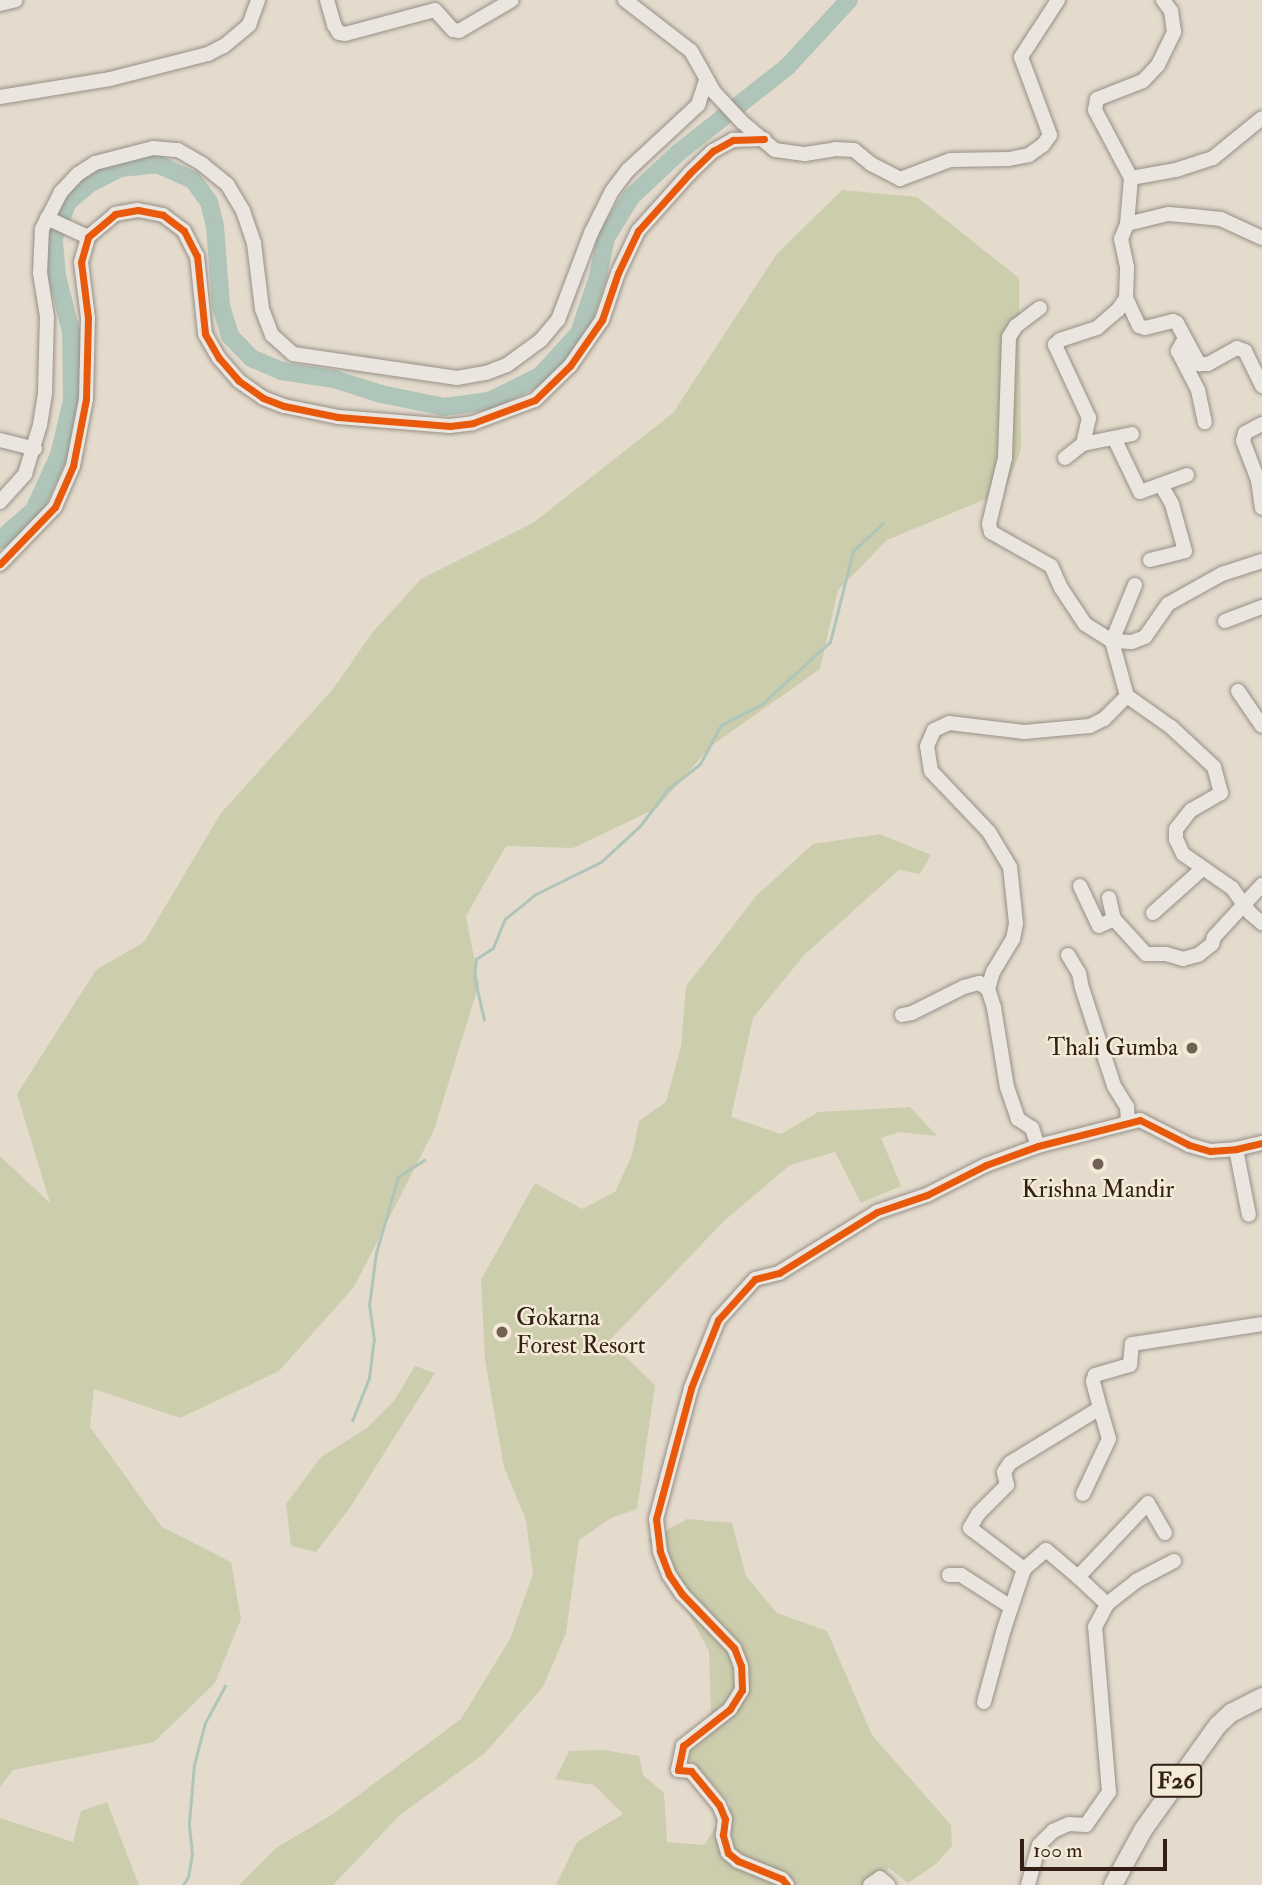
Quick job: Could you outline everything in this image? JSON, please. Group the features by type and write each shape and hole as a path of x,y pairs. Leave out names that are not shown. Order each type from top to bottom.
{"main road":[{"name":"F26","path":"1113,1885 1143,1830 1218,1725 1231,1713 1262,1697"}],"street":[{"path":"0,4 16,0"},
{"path":"0,97 110,79 208,54 225,46 249,25 258,0"},
{"path":"327,0 334,25 339,33 345,34 435,10 453,30 459,32 512,0"},
{"path":"625,0 691,51 710,86 742,122 775,149 792,153 854,150 900,179 950,160 1009,159 1029,155 1043,145 1050,135 1021,57 1058,0"},
{"path":"1163,0 1171,11 1174,32 1158,65 1143,81 1097,99 1095,110 1131,178 1128,224 1121,239 1127,267 1126,298 1139,326 1145,328 1173,321 1199,364 1204,365 1237,348 1245,351 1262,386"},
{"path":"0,502 25,474 35,449 45,392 47,317 40,273 42,229 61,192 78,174 94,163 128,152 153,148 178,150 202,164 227,184 243,211 254,243 262,309 272,335 292,354 457,379 486,373 526,354 558,320 591,233 612,191 628,170 698,105 710,86"},
{"path":"1131,178 1176,170 1213,158 1262,118"},
{"path":"0,564 55,506 73,466 86,399 88,318 81,262 85,236 104,220 126,210 163,215 177,224 190,240 197,256 205,334 219,358 239,381 263,398 284,406 338,417 450,426 473,424 518,409 535,400 555,383 602,320 618,273 638,231 713,151 733,140 764,139"},
{"path":"1128,224 1167,215 1221,219 1262,238"},
{"path":"48,219 85,236"},
{"path":"1083,444 1089,418 1055,345 1060,340 1097,328 1118,310 1126,298"},
{"path":"1040,308 1016,326 1009,337 1005,458 989,524 991,532 1051,566 1061,588 1085,624 1112,641 1132,642 1144,637 1168,604 1222,573 1262,561"},
{"path":"1184,340 1178,351 1198,390 1205,422"},
{"path":"1262,424 1243,436 1257,462 1262,508"},
{"path":"1065,458 1083,444 1132,434"},
{"path":"1114,438 1140,492 1187,475"},
{"path":"0,440 21,443 35,449"},
{"path":"1150,560 1185,551 1172,504 1161,485"},
{"path":"1135,585 1112,641 1127,696 1171,727 1214,767 1221,793 1191,810 1176,829 1176,839 1183,854 1232,888 1262,923"},
{"path":"1225,621 1262,607"},
{"path":"1238,691 1261,724"},
{"path":"1038,1146 1032,1128 1018,1119 1007,1087 988,989 993,972 1013,939 1016,923 1010,867 989,832 932,771 927,746 934,730 949,723 1024,732 1090,726 1104,719 1127,696"},
{"path":"1153,913 1202,869"},
{"path":"1109,898 1114,919 1146,954 1167,954 1183,959 1198,955 1212,944 1244,902 1262,885"},
{"path":"1080,886 1099,926 1114,919"},
{"path":"1068,955 1079,973 1082,990 1114,1086 1127,1107 1128,1122"},
{"path":"902,1015 912,1013 964,987 979,984 988,989"},
{"path":"787,1885 782,1879 738,1861 728,1853 723,1835 725,1819 719,1805 691,1770 678,1769 683,1746 730,1709 742,1690 741,1666 734,1648 682,1594 669,1575 660,1551 656,1519 691,1388 718,1320 755,1279 779,1273 877,1212 927,1195 986,1165 1038,1146 1128,1122 1147,1121 1189,1145 1210,1151 1262,1143"},
{"path":"1236,1149 1249,1215"},
{"path":"1083,1494 1109,1439 1093,1381 1095,1375 1130,1365 1132,1344 1262,1324"},
{"path":"1024,1569 970,1528 978,1514 1007,1485 1003,1472 1010,1463 1100,1408"},
{"path":"1078,1577 1148,1503 1165,1533"},
{"path":"984,1702 1024,1569 1046,1550 1107,1604"},
{"path":"1028,1885 1039,1845 1053,1831 1069,1824 1086,1825 1109,1792 1095,1627 1107,1604 1136,1581 1174,1561"},
{"path":"949,1575 961,1576 1011,1607"},
{"path":"870,1885 880,1878 888,1885"}],"green space":[{"path":"842,190 917,197 1019,278 1021,449 1005,491 887,540 838,590 820,669 711,746 657,808 573,848 506,846 466,916 479,984 434,1130 354,1287 279,1371 180,1418 94,1389 90,1427 162,1527 231,1562 241,1619 215,1683 154,1742 13,1770 0,1787 0,1156 50,1203 17,1094 96,970 144,942 221,813 333,689 372,633 421,579 533,523 673,413 776,255"},
{"path":"880,834 931,855 920,874 899,870 804,955 753,1018 731,1117 781,1134 818,1112 910,1107 937,1136 899,1132 881,1138 901,1186 861,1203 835,1152 790,1165 724,1221 609,1341 655,1385 637,1509 611,1518 579,1540 566,1633 543,1687 485,1753 400,1815 333,1885 239,1885 276,1848 333,1814 461,1719 510,1639 533,1574 526,1520 504,1467 494,1412 485,1359 481,1280 535,1183 582,1209 615,1192 632,1155 639,1121 666,1102 681,1046 686,986 757,895 813,844"},
{"path":"415,1366 435,1373 349,1509 316,1552 291,1546 286,1504 321,1457 367,1428 394,1401"},
{"path":"687,1519 732,1523 746,1576 777,1613 827,1631 872,1735 951,1825 952,1846 936,1864 908,1883 889,1868 869,1885 556,1885 577,1842 623,1814 594,1785 555,1779 569,1751 603,1750 639,1756 643,1775 664,1793 667,1842 704,1845 731,1804 689,1759 696,1737 711,1713 709,1651 648,1540"},
{"path":"107,1802 139,1885 0,1885 0,1818 73,1842 81,1811"}],"waterway":[{"path":"0,540 34,510 59,455 72,401 71,332 57,276 54,238 68,202 91,183 121,168 157,164 193,180 209,202 215,226 221,306 230,336 251,358 281,371 334,379 381,394 445,407 489,401 540,376 579,333 597,280 606,238 631,197 678,153 787,67 849,0"},
{"path":"484,1020 474,976 476,959 493,948 505,919 536,894 601,862 640,826 667,790 700,764 721,725 762,704 830,642 853,551 882,524"},
{"path":"352,1421 369,1378 374,1340 369,1306 376,1253 398,1177 424,1160"},
{"path":"183,1885 188,1877 192,1854 189,1823 194,1765 205,1723 225,1686"}],"cycle path":[{"path":"0,564 55,507 73,466 86,399 88,318 81,262 88,237 115,214 138,210 163,215 184,231 197,256 205,334 219,358 239,381 263,398 284,406 338,417 450,426 473,423 535,400 570,366 602,320 618,273 638,231 713,151 733,140 764,139"},
{"path":"787,1885 782,1879 738,1861 728,1853 723,1835 725,1819 719,1805 691,1771 678,1770 683,1746 730,1709 742,1690 741,1666 734,1648 682,1594 669,1575 660,1551 656,1519 691,1388 718,1320 755,1279 779,1273 877,1212 927,1195 986,1165 1038,1146 1140,1120 1189,1145 1210,1151 1262,1143"}],"place":[{"name":"Thali Gumba","path":"1192,1048"},
{"name":"Krishna Mandir","path":"1098,1164"},
{"name":"Gokarna Forest Resort","path":"502,1332"}]}
